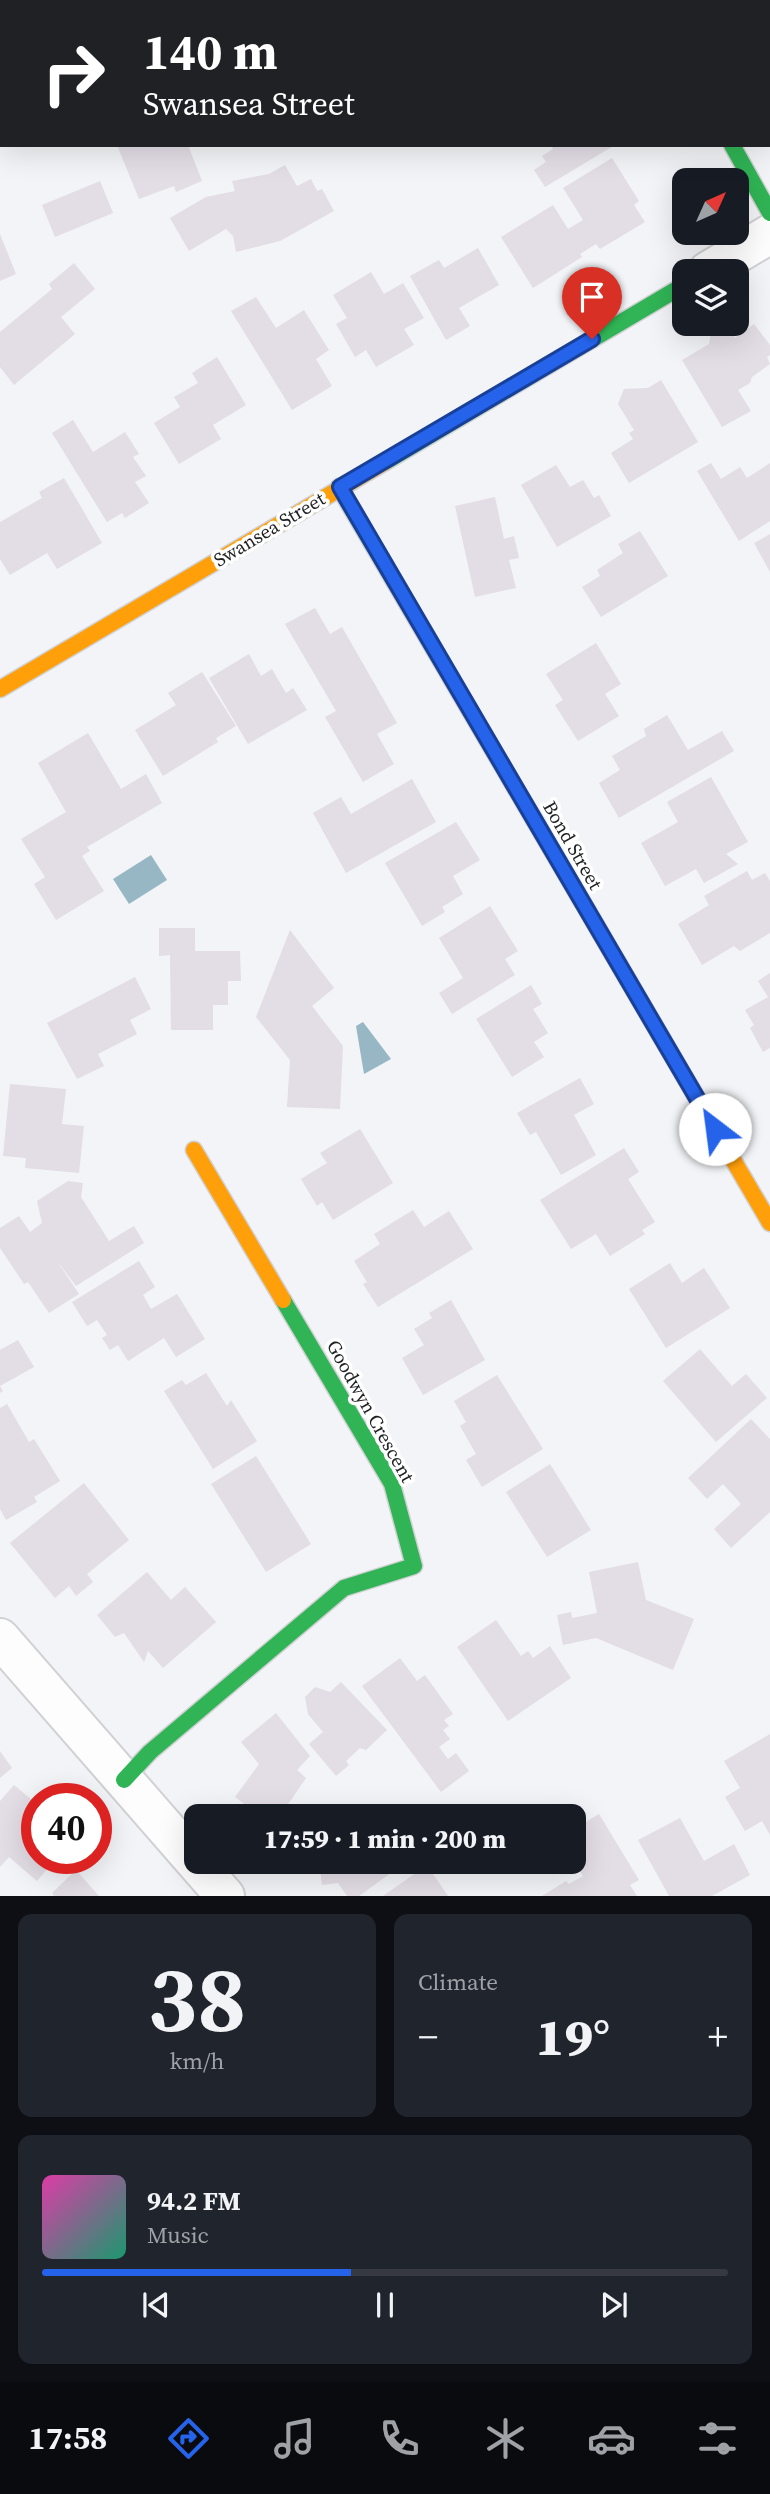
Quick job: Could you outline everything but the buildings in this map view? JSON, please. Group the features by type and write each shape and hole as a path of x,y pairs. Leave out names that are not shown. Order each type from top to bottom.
{"street":[{"path":"734,147 770,213"},
{"path":"728,259 770,234"},
{"name":"Swansea Street","path":"0,689 672,292"},
{"name":"Bond Street","path":"340,487 770,1223"},
{"name":"Goodwyn Crescent","path":"124,1780 150,1752 344,1588 414,1566 392,1484 194,1150"},
{"path":"0,1638 225,1895"}],"water":[{"path":"151,855 167,880 129,904 113,879"},
{"path":"363,1022 391,1059 364,1074 356,1026"}],"traffic: fast":[{"path":"733,147 770,213"},
{"path":"385,462 672,292"},
{"path":"339,487 587,910"},
{"path":"124,1780 150,1752 344,1588 414,1566 392,1484 283,1300"}],"traffic: slow":[{"path":"0,689 385,462"},
{"path":"587,910 770,1223"},
{"path":"194,1150 283,1300"}],"route":[{"path":"592,339 340,487 715,1129"}]}
